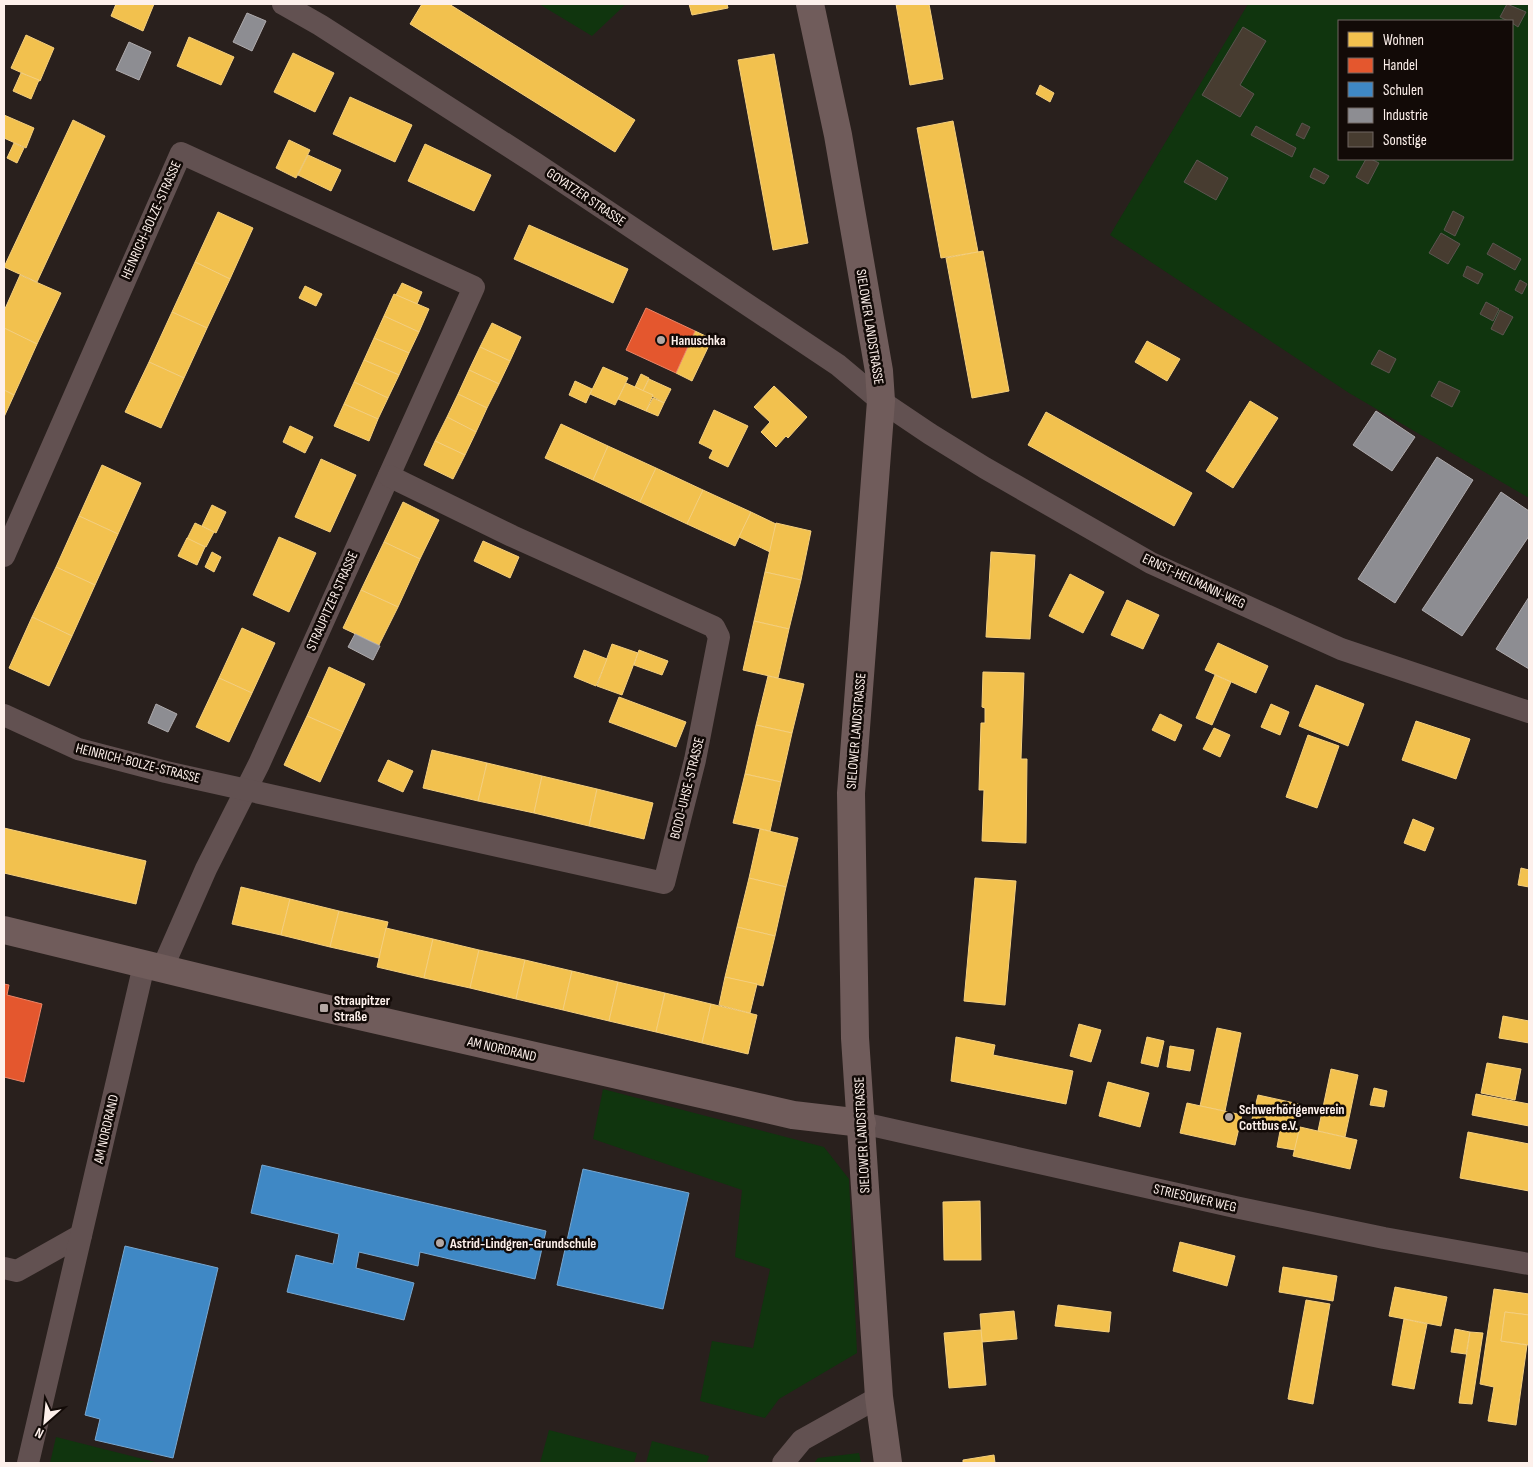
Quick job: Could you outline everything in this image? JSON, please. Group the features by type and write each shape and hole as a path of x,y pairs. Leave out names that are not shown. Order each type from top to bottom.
{"main road":[{"name":"SIELOWER LANDSTRASSE","path":"810,4 838,135 877,362 881,401 851,793 855,1038 879,1397 888,1463"},
{"name":"AM NORDRAND","path":"4,930 324,1008 793,1115 862,1123"}],"street":[{"name":"GOYATZER STRASSE","path":"283,4 320,25 534,163 838,365 881,401"},
{"name":"HEINRICH-BOLZE-STRASSE","path":"4,556 181,152 474,287"},
{"name":"STRAUPITZER STRASSE","path":"153,967 247,789 474,287"},
{"name":"ERNST-HEILMANN-WEG","path":"881,401 985,468 1151,562 1341,649 1529,712"},
{"name":"BODO-UHSE-STRASSE","path":"247,789 664,883 695,760 720,637 714,627 512,536 389,476"},
{"name":"HEINRICH-BOLZE-STRASSE","path":"4,715 78,749 166,772 247,789"},
{"name":"AM NORDRAND","path":"28,1463 81,1235 153,967"},
{"name":"STRIESOWER WEG","path":"862,1123 1226,1205 1384,1238 1529,1264"},
{"path":"4,1268 17,1271 81,1235"},
{"path":"783,1463 802,1440 879,1397"}],"green space":[{"path":"539,4 626,4 592,36"},
{"path":"1248,4 1529,4 1529,498 1349,393 1110,235"},
{"path":"603,1089 824,1147 849,1179 857,1353 779,1399 765,1418 700,1401 712,1341 753,1348 770,1269 735,1257 742,1190 593,1139"},
{"path":"549,1430 637,1453 634,1463 540,1463"},
{"path":"56,1437 159,1463 50,1463"},
{"path":"652,1441 709,1456 707,1463 646,1463"},
{"path":"859,1453 861,1463 814,1463 818,1458"}],"building: Wohnen":[{"path":"116,4 154,4 143,31 111,16"},
{"path":"422,4 449,4 635,120 615,152 410,24"},
{"path":"689,4 727,4 728,8 692,15"},
{"path":"896,4 929,4 943,79 910,85"},
{"path":"26,35 54,48 40,81 11,68"},
{"path":"189,37 234,57 221,85 177,66"},
{"path":"293,53 334,73 315,112 274,92"},
{"path":"774,54 808,243 773,250 738,60"},
{"path":"21,73 39,80 31,99 13,91"},
{"path":"1040,85 1054,93 1050,102 1036,94"},
{"path":"350,97 412,125 395,162 333,134"},
{"path":"4,115 34,128 26,148 4,138"},
{"path":"73,120 105,136 37,282 4,267"},
{"path":"953,121 978,252 941,258 917,128"},
{"path":"289,140 310,150 296,178 276,168"},
{"path":"14,143 24,148 17,163 7,158"},
{"path":"425,144 491,175 474,211 408,181"},
{"path":"308,155 341,170 331,191 298,175"},
{"path":"218,212 253,228 230,279 195,262"},
{"path":"529,225 628,269 613,303 514,259"},
{"path":"983,251 1009,391 972,398 946,258"},
{"path":"195,262 230,279 207,328 172,312"},
{"path":"20,275 61,293 37,344 4,328 4,311"},
{"path":"402,283 422,292 417,304 396,295"},
{"path":"305,286 322,294 316,306 299,298"},
{"path":"394,294 429,309 419,332 384,316"},
{"path":"172,312 207,328 184,378 149,362"},
{"path":"384,316 419,332 409,353 374,338"},
{"path":"492,323 521,337 510,361 480,347"},
{"path":"4,328 37,344 14,395 4,390"},
{"path":"695,331 712,339 692,381 676,373"},
{"path":"374,338 409,353 399,375 364,360"},
{"path":"1147,341 1180,359 1167,381 1135,362"},
{"path":"480,347 510,361 499,384 469,370"},
{"path":"364,360 399,375 388,398 354,382"},
{"path":"149,362 184,378 161,428 125,412"},
{"path":"603,367 628,378 615,405 590,394"},
{"path":"469,370 499,384 487,408 458,394"},
{"path":"641,374 649,378 643,391 635,387"},
{"path":"649,379 671,389 664,403 643,391"},
{"path":"575,381 592,389 586,403 569,395"},
{"path":"354,382 388,398 378,419 344,404"},
{"path":"626,383 653,395 646,411 618,399"},
{"path":"774,386 807,417 788,438 786,436 776,447 761,432 770,422 754,407"},
{"path":"4,390 14,395 4,417"},
{"path":"458,394 487,408 476,432 447,417"},
{"path":"653,398 664,403 658,416 646,411"},
{"path":"1250,401 1278,418 1233,488 1206,471"},
{"path":"344,404 378,419 369,441 334,426"},
{"path":"714,410 748,426 728,467 709,458 713,450 699,443"},
{"path":"1046,412 1192,493 1174,526 1028,445"},
{"path":"447,417 476,432 465,455 435,441"},
{"path":"561,424 608,446 593,480 545,458"},
{"path":"290,426 313,437 305,453 283,442"},
{"path":"435,441 465,455 453,479 424,465"},
{"path":"608,446 656,468 640,502 593,480"},
{"path":"321,459 356,475 330,532 295,517"},
{"path":"102,465 141,483 118,534 79,516"},
{"path":"656,468 703,490 687,524 640,502"},
{"path":"703,490 751,512 735,546 687,524"},
{"path":"403,502 439,520 420,559 384,542"},
{"path":"212,505 226,512 216,533 202,526"},
{"path":"751,512 776,524 770,552 739,537"},
{"path":"79,516 118,534 95,585 56,567"},
{"path":"195,523 214,532 206,547 187,539"},
{"path":"776,523 811,531 801,580 765,572"},
{"path":"279,537 316,553 289,612 253,595"},
{"path":"187,538 205,547 197,565 178,556"},
{"path":"483,541 519,557 510,578 474,561"},
{"path":"384,542 420,559 398,607 361,590"},
{"path":"212,552 221,557 214,572 205,567"},
{"path":"991,552 1035,555 1030,639 986,637"},
{"path":"56,567 95,585 72,636 32,617"},
{"path":"765,572 801,580 789,629 754,621"},
{"path":"1070,574 1104,592 1083,633 1049,616"},
{"path":"361,590 398,607 379,645 343,628"},
{"path":"1127,600 1159,615 1143,649 1111,635"},
{"path":"32,617 72,636 49,686 9,668"},
{"path":"754,621 789,629 778,678 743,670"},
{"path":"242,628 275,643 252,693 219,678"},
{"path":"1218,643 1268,666 1256,693 1205,670"},
{"path":"612,644 638,653 622,695 597,686"},
{"path":"584,650 607,659 596,686 574,677"},
{"path":"639,650 668,661 662,675 634,665"},
{"path":"329,667 365,684 343,732 307,716"},
{"path":"983,672 1024,673 1021,759 1027,759 1026,843 982,841 984,790 979,790 981,723 985,723 985,708 982,707"},
{"path":"1215,675 1231,682 1212,725 1196,718"},
{"path":"768,676 804,684 792,733 756,725"},
{"path":"219,678 252,693 229,742 196,727"},
{"path":"1316,685 1364,704 1348,746 1299,726"},
{"path":"619,697 686,722 676,747 609,722"},
{"path":"1271,704 1289,712 1280,735 1261,727"},
{"path":"1160,714 1182,725 1175,741 1152,730"},
{"path":"307,716 343,732 320,782 284,765"},
{"path":"1416,721 1470,739 1456,779 1402,760"},
{"path":"756,725 792,733 781,782 745,774"},
{"path":"1214,728 1230,735 1220,757 1203,749"},
{"path":"1308,735 1339,746 1317,808 1286,797"},
{"path":"432,750 487,763 478,801 423,788"},
{"path":"388,760 413,771 403,792 378,781"},
{"path":"487,763 542,776 534,813 478,801"},
{"path":"745,774 781,782 770,831 733,823"},
{"path":"542,776 597,789 589,826 534,813"},
{"path":"597,789 653,803 644,839 589,826"},
{"path":"1413,819 1434,828 1425,851 1404,843"},
{"path":"4,828 146,861 136,904 4,873"},
{"path":"760,829 798,838 786,887 749,878"},
{"path":"1521,868 1529,870 1529,887 1518,885"},
{"path":"749,878 786,887 775,936 737,927"},
{"path":"975,878 1016,881 1005,1005 964,1001"},
{"path":"241,887 290,899 281,935 232,924"},
{"path":"290,899 339,911 330,947 281,935"},
{"path":"339,911 388,922 379,958 330,947"},
{"path":"737,927 775,936 763,986 725,977"},
{"path":"386,928 433,939 424,978 377,967"},
{"path":"433,939 479,950 470,988 424,978"},
{"path":"479,950 525,960 516,999 470,988"},
{"path":"525,960 572,971 563,1010 516,999"},
{"path":"572,971 618,982 609,1021 563,1010"},
{"path":"725,977 757,984 750,1013 719,1005"},
{"path":"618,982 665,993 656,1032 609,1021"},
{"path":"665,993 711,1004 702,1043 656,1032"},
{"path":"711,1004 757,1015 748,1054 702,1043"},
{"path":"1503,1016 1529,1021 1529,1043 1499,1038"},
{"path":"1079,1024 1101,1030 1091,1062 1070,1056"},
{"path":"1217,1028 1241,1033 1225,1111 1200,1106"},
{"path":"956,1037 995,1045 993,1055 1073,1071 1066,1104 951,1081"},
{"path":"1147,1037 1164,1041 1158,1067 1141,1063"},
{"path":"1170,1046 1194,1050 1190,1071 1167,1067"},
{"path":"1487,1063 1521,1069 1515,1100 1481,1093"},
{"path":"1331,1069 1358,1075 1345,1137 1318,1131"},
{"path":"1108,1082 1149,1093 1140,1127 1099,1116"},
{"path":"1374,1088 1387,1091 1384,1107 1370,1105"},
{"path":"1476,1094 1529,1104 1529,1126 1472,1115"},
{"path":"1258,1095 1299,1104 1294,1128 1252,1119"},
{"path":"1187,1103 1242,1115 1235,1145 1180,1133"},
{"path":"1281,1126 1299,1130 1295,1150 1277,1147"},
{"path":"1300,1127 1357,1140 1350,1169 1293,1156"},
{"path":"1468,1132 1529,1144 1529,1191 1460,1178"},
{"path":"980,1201 981,1260 944,1260 943,1202"},
{"path":"1180,1242 1235,1256 1227,1286 1173,1271"},
{"path":"1283,1267 1337,1276 1333,1301 1279,1292"},
{"path":"1395,1287 1447,1297 1441,1326 1389,1316"},
{"path":"1494,1289 1529,1294 1529,1315 1505,1312 1501,1341 1527,1345 1516,1425 1488,1421 1494,1387 1480,1384"},
{"path":"1306,1300 1330,1304 1313,1404 1288,1399"},
{"path":"1058,1305 1111,1312 1109,1332 1055,1326"},
{"path":"1014,1311 1017,1339 982,1342 980,1314"},
{"path":"1505,1312 1529,1315 1529,1345 1501,1341"},
{"path":"1404,1319 1427,1324 1414,1389 1392,1385"},
{"path":"1455,1329 1470,1332 1466,1354 1451,1352"},
{"path":"981,1330 986,1385 949,1388 944,1333"},
{"path":"1470,1332 1483,1333 1472,1404 1459,1403"},
{"path":"994,1455 995,1463 963,1463 963,1460"}],"building: Handel":[{"name":"Hanuschka","path":"646,308 695,331 676,373 626,350"},
{"path":"4,984 9,985 7,995 42,1004 24,1082 4,1077"}],"building: Schulen":[{"name":"Astrid-Lindgren-Grundschule","path":"262,1165 546,1231 535,1279 420,1252 418,1266 359,1252 356,1268 414,1283 404,1320 287,1292 296,1255 333,1264 339,1234 251,1213"},
{"path":"583,1169 689,1193 663,1309 557,1285"},
{"path":"125,1246 218,1268 173,1458 95,1440 100,1419 85,1415"}],"building: Industrie":[{"path":"247,13 266,21 252,51 233,42"},
{"path":"129,42 151,52 139,80 116,70"},
{"path":"1376,411 1415,437 1392,471 1353,445"},
{"path":"1437,457 1473,480 1395,603 1358,579"},
{"path":"1501,492 1529,511 1529,536 1462,636 1422,610"},
{"path":"1529,597 1529,669 1496,649"},
{"path":"355,634 380,646 373,660 348,647"},
{"path":"156,704 177,714 168,732 148,723"}],"building: Sonstige":[{"path":"1507,4 1526,12 1518,27 1513,24 1513,20 1506,20 1500,17"},
{"path":"1243,27 1266,41 1240,85 1254,94 1240,117 1202,95"},
{"path":"1302,123 1310,127 1304,139 1296,135"},
{"path":"1256,126 1296,148 1292,157 1251,135"},
{"path":"1197,160 1228,178 1216,200 1184,182"},
{"path":"1365,160 1373,160 1379,163 1368,184 1356,177"},
{"path":"1314,168 1329,176 1324,184 1310,177"},
{"path":"1453,211 1464,217 1455,236 1444,230"},
{"path":"1441,233 1460,244 1448,264 1429,253"},
{"path":"1493,243 1521,259 1515,270 1487,254"},
{"path":"1467,266 1483,274 1478,284 1463,276"},
{"path":"1520,280 1527,284 1522,294 1515,290"},
{"path":"1486,302 1499,309 1493,321 1480,314"},
{"path":"1500,310 1513,317 1503,335 1491,329"},
{"path":"1379,350 1396,359 1389,373 1371,364"},
{"path":"1439,381 1460,391 1452,407 1431,396"}],"place":[{"name":"Hanuschka","path":"661,340"},
{"name":"Straupitzer Straße","path":"324,1008"},
{"name":"Schwerhörigenverein Cottbus e.V.","path":"1229,1117"},
{"name":"Astrid-Lindgren-Grundschule","path":"440,1243"}]}
